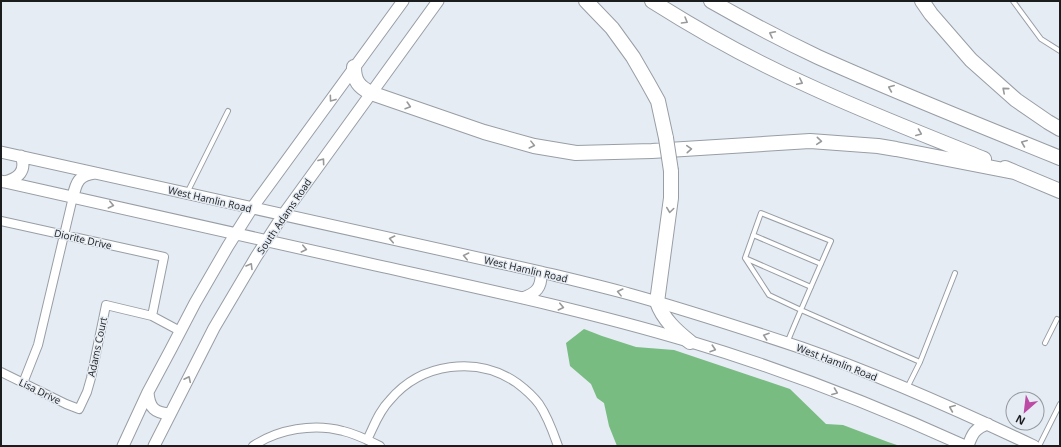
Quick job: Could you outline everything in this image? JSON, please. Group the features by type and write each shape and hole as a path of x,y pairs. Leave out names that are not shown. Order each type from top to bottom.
{"highway":[{"path":"586,1 612,28 633,57 658,101 671,171 671,198 657,302 660,309 671,324 690,342"},
{"path":"652,1 727,45 806,85 862,110 1060,191"},
{"path":"710,1 818,57 1060,158"},
{"path":"922,1 931,14 971,60 1016,100 1060,129"},
{"path":"354,67 356,81 364,90 371,93 498,136 534,146 576,153 652,151 810,141 878,146 1014,172"}],"main road":[{"path":"124,446 148,392 180,331 252,208 403,1"},
{"name":"South Adams Road","path":"154,446 214,328 266,240 438,1"},
{"name":"West Hamlin Road","path":"1,152 541,272 657,302 787,343 838,362 907,389 988,424 1034,446"},
{"path":"3,182 15,178 21,173 24,165 22,156"},
{"path":"72,197 75,187 81,178 96,172"},
{"path":"3,182 590,314 690,342 810,382 887,412 967,446 974,432 978,428 988,424"},
{"path":"522,298 539,288 541,272"},
{"path":"148,392 149,400 154,409 162,413 170,414"}],"street":[{"path":"23,383 38,345 72,197"},
{"name":"Diorite Drive","path":"1,221 164,257 152,316"},
{"name":"Adams Court","path":"79,409 87,392 91,378 106,305 152,316 180,331"},
{"path":"367,440 382,410 390,399 404,386 435,370 452,366 464,366 493,371 521,386 539,404 550,425 558,446"},
{"name":"Lisa Drive","path":"1,372 79,409"},
{"path":"253,446 278,434 292,430 310,428 343,431 380,446"}],"lane":[{"path":"1013,1 1041,39 1060,51"},
{"path":"186,193 228,110"},
{"path":"745,258 762,213 831,241 787,343"},
{"path":"753,235 821,264"},
{"path":"745,258 811,287"},
{"path":"745,258 769,296 920,362"},
{"path":"907,389 920,362 955,273"},
{"path":"1045,342 1057,319"},
{"path":"1039,446 1060,404"}],"green space":[{"path":"584,329 636,347 674,350 790,389 826,424 843,425 900,446 617,446 609,426 604,403 597,398 591,384 570,366 566,343"}]}
